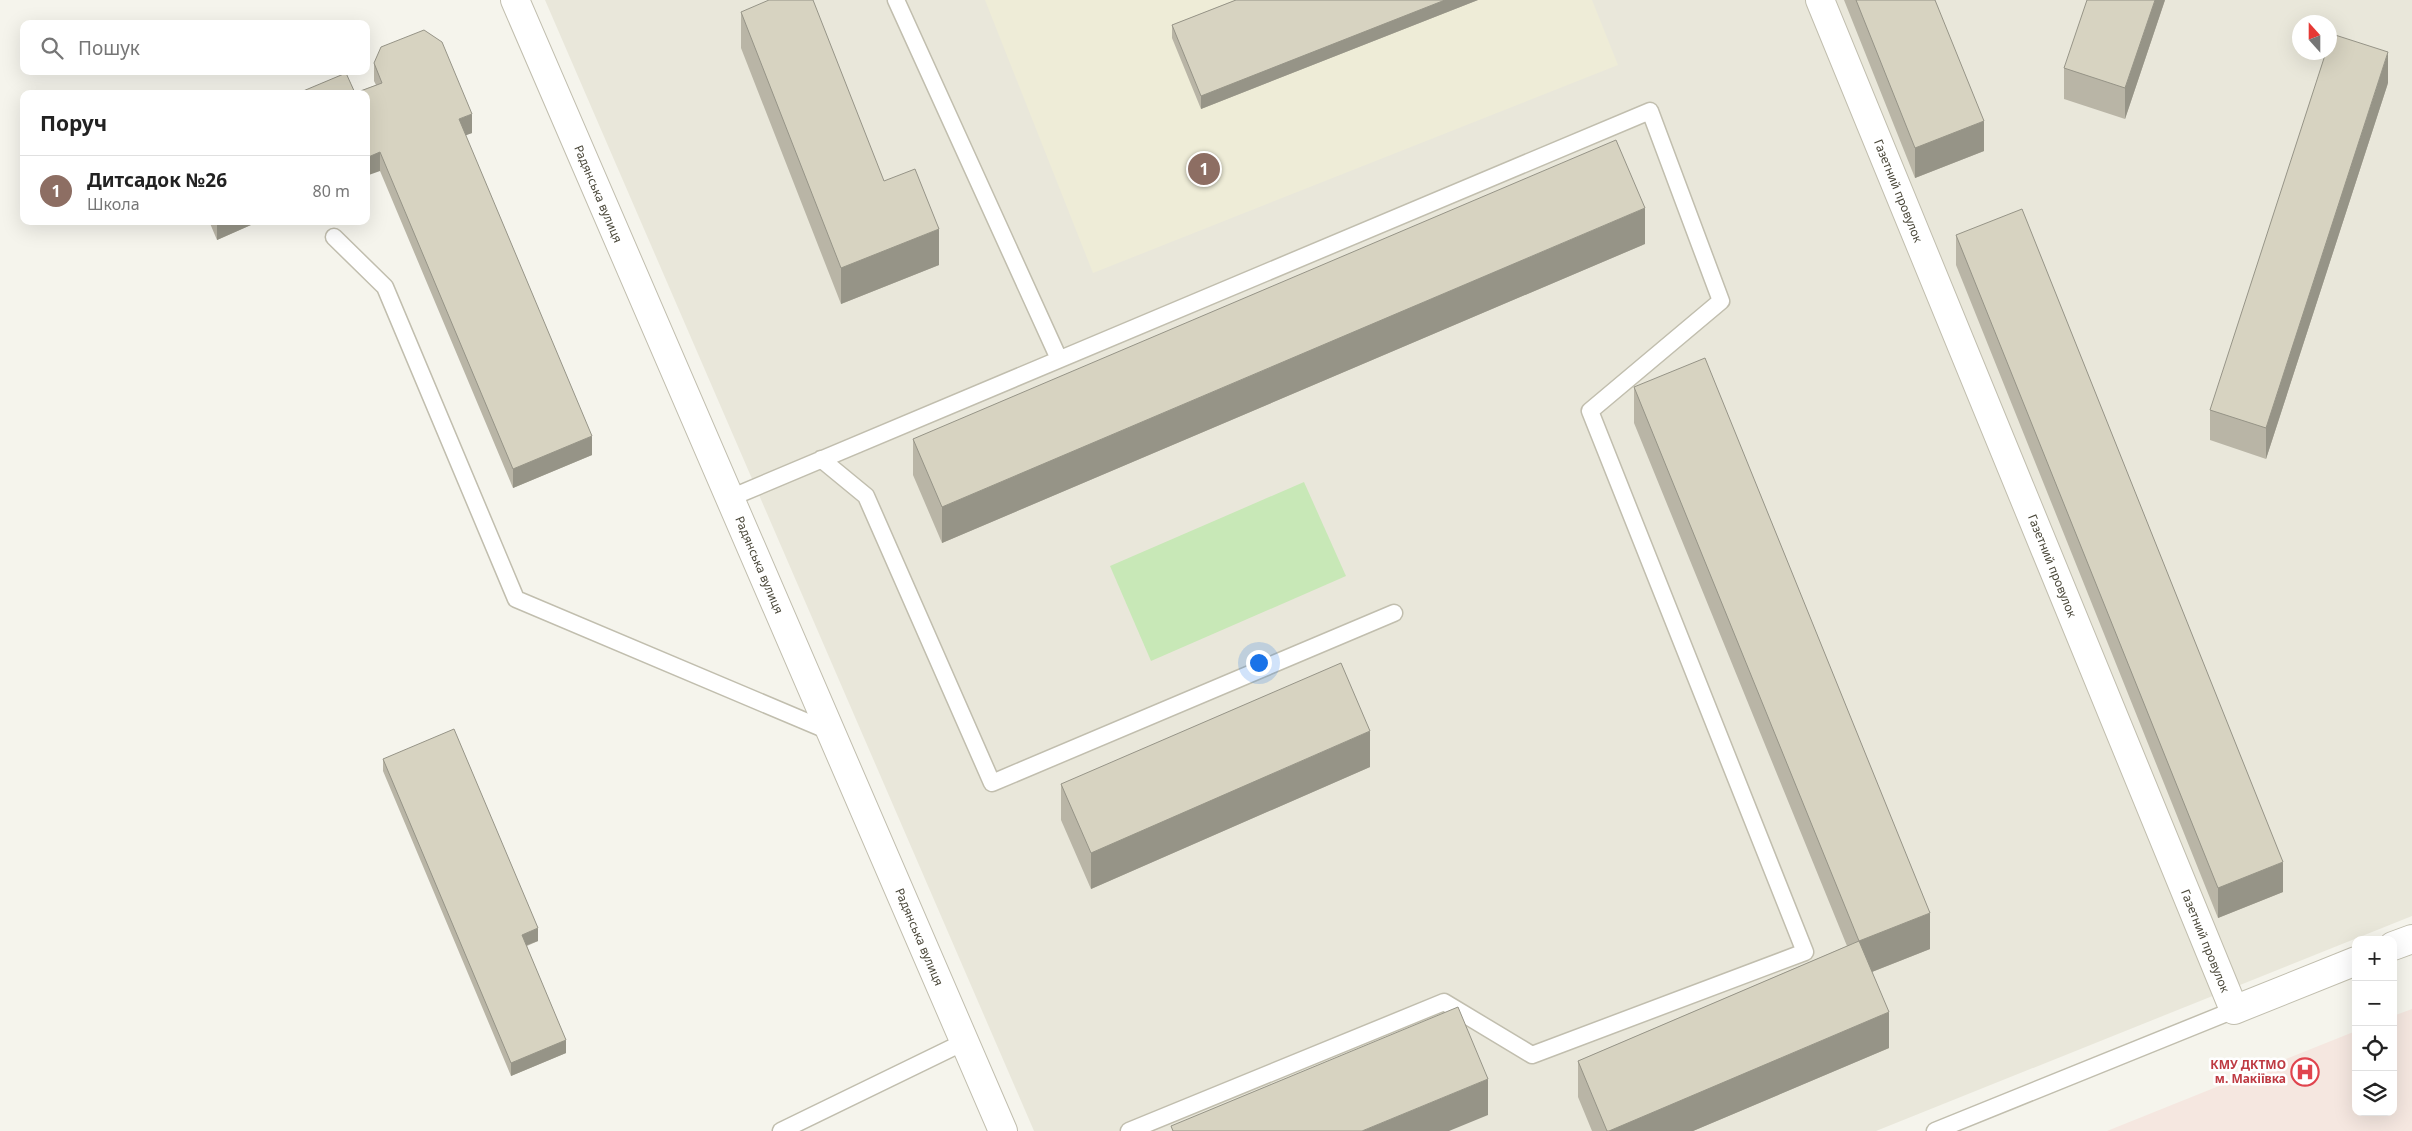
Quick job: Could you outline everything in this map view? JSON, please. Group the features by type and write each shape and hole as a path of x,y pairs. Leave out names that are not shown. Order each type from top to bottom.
{"street":[{"name":"Радянська вулиця","path":"515,0 1003,1131"},
{"name":"Газетний провулок","path":"1820,0 2234,1010"},
{"path":"2397,944 2412,938"},
{"path":"2234,1010 2352,963"}],"lane":[{"path":"896,0 1059,359"},
{"path":"730,498 1650,111 1721,301 1590,411 1805,952 1532,1055 1444,1002 1129,1131"},
{"path":"334,237 385,287 516,599 831,732"},
{"path":"821,459 866,496 992,782 1394,613"},
{"path":"1935,1131 2234,1010"},
{"path":"781,1131 964,1042"}],"shaded area":[{"path":"545,0 2412,0 2412,916 2362,936 2352,936 2352,940 1876,1131 1034,1131"},
{"path":"985,0 1592,0 1618,65 1093,273"},
{"name":"КМУ ДКТМО м. Макіївка","path":"2412,1009 2412,1131 2107,1131 2352,1033 2352,1116 2397,1116 2397,1015"}],"green space":[{"path":"1304,482 1346,576 1151,661 1110,566"}],"building":[{"path":"769,0 813,0 884,181 915,169 939,229 841,268 741,12"},
{"path":"1236,0 1445,0 1201,96 1172,25"},
{"path":"1856,0 1935,0 1984,121 1915,148"},
{"path":"2087,0 2155,0 2125,88 2064,68"},
{"path":"424,30 442,42 472,114 459,119 592,436 513,469 380,152 370,156 370,90 363,90 382,83 374,63 381,47"},
{"path":"2337,36 2388,52 2266,428 2210,410 2323,60 2337,60"},
{"path":"341,75 347,75 354,90 306,90"},
{"path":"1616,140 1645,208 942,507 913,439"},
{"path":"2022,209 2283,862 2218,888 1956,235"},
{"path":"1705,358 1930,913 1859,941 1634,387"},
{"path":"1341,663 1370,731 1091,853 1061,784"},
{"path":"454,729 538,928 522,935 566,1040 511,1063 383,759"},
{"path":"1859,941 1889,1012 1607,1131 1578,1061"},
{"path":"1458,1007 1488,1079 1362,1131 1173,1131 1171,1126"}],"place":[{"name":"Дитсадок №26","path":"1204,169"},
{"name":"КМУ ДКТМО м. Макіївка","path":"2305,1072"}]}
